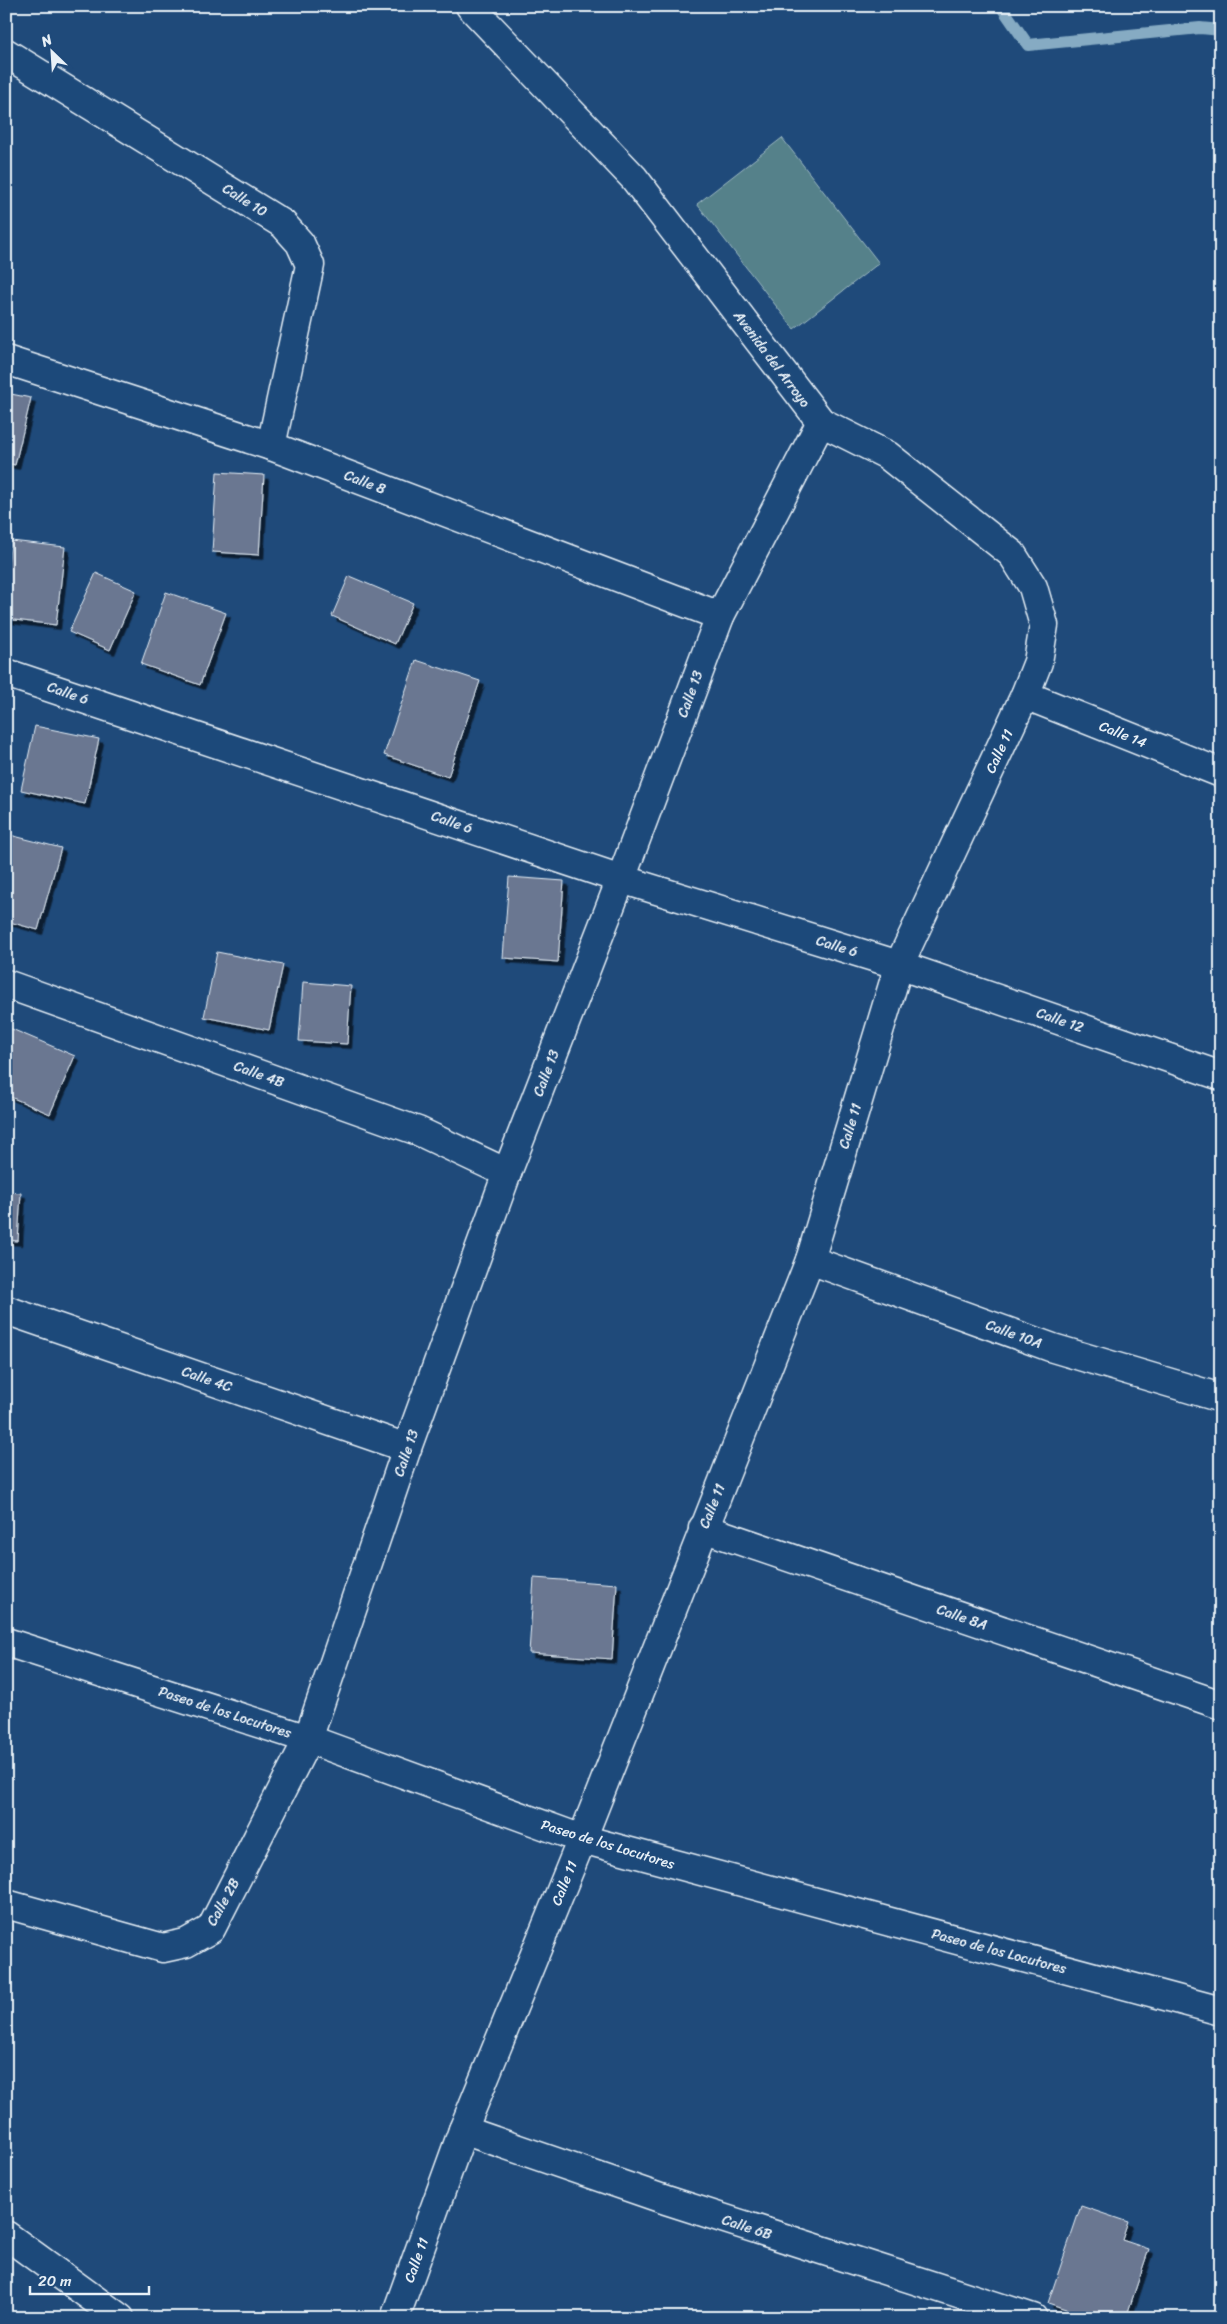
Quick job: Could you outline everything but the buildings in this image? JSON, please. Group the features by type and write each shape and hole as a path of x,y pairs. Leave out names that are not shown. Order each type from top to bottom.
{"street":[{"name":"Avenida del Arroyo","path":"470,6 634,178 821,422 887,455 1012,554 1032,587 1044,625 1038,662 1025,695"},
{"name":"Calle 10","path":"6,52 283,224 300,243 310,265 271,446"},
{"name":"Calle 8","path":"6,360 271,446 720,616"},
{"name":"Calle 13","path":"308,1739 407,1448 507,1173 720,616 821,422"},
{"name":"Calle 6","path":"6,672 621,879 899,965"},
{"name":"Calle 14","path":"1025,695 1221,773"},
{"name":"Calle 11","path":"395,2318 463,2130 582,1839 810,1260 899,965 1025,695"},
{"name":"Calle 12","path":"899,965 1221,1076"},
{"name":"Calle 4B","path":"6,984 418,1131 507,1173"},
{"name":"Calle 10A","path":"810,1260 1053,1348 1221,1398"},
{"name":"Calle 4C","path":"6,1310 407,1448"},
{"name":"Calle 8A","path":"703,1528 1221,1705"},
{"name":"Paseo de los Locutores","path":"6,1642 308,1739 582,1839 1221,2011"},
{"name":"Calle 2B","path":"6,1904 163,1948 186,1943 211,1929 308,1739"},
{"name":"Calle 6B","path":"463,2130 666,2200 1033,2318"},
{"path":"10,2245 120,2318"}],"green space":[{"path":"782,138 879,263 794,329 697,204"}],"waterway":[{"path":"1001,6 1028,45 1200,28 1221,30"}]}
